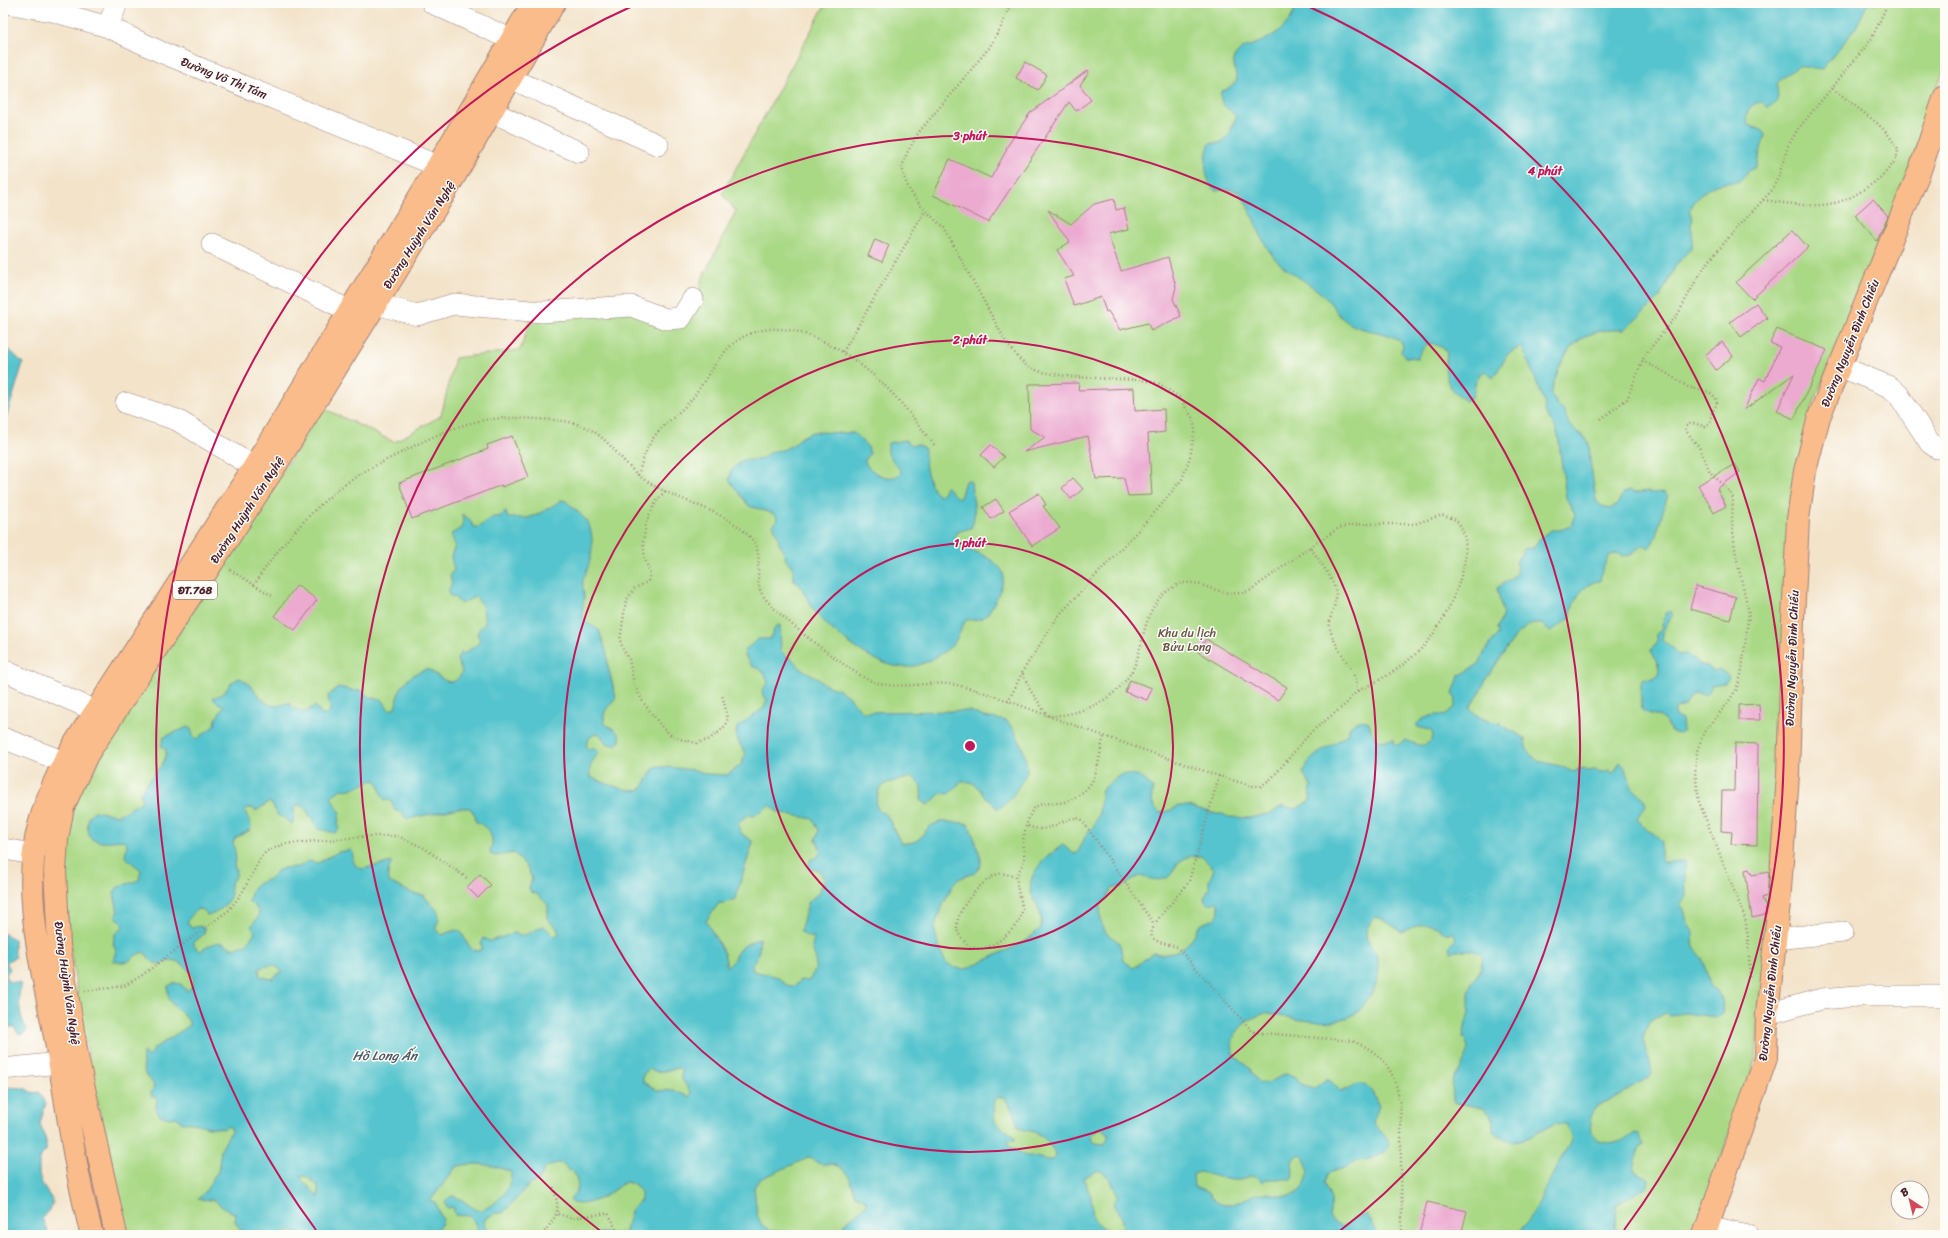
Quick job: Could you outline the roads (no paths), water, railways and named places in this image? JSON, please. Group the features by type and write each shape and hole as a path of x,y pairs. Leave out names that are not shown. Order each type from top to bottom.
{"main road":[{"name":"Đường Huỳnh Văn Nghệ","path":"116,1235 78,1061 59,945 55,871 57,839 63,807 87,755 274,468 376,304 447,171 512,40 533,3"},
{"name":"Đường Huỳnh Văn Nghệ","path":"92,1235 75,1156 35,928 32,886 34,854 39,825 55,781 64,762 96,711 254,467 350,311 447,171 493,112 554,3"},
{"name":"Đường Nguyễn Đình Chiểu","path":"1706,1231 1766,1058 1767,1014 1780,904 1788,774 1798,519 1805,471 1817,425 1839,366 1920,170 1945,96"}],"street":[{"name":"Đường Võ Thị Tám","path":"6,3 52,11 108,26 163,53 447,171"},
{"path":"108,26 117,3"},
{"path":"432,3 512,40"},
{"path":"512,78 658,145"},
{"path":"493,112 579,152"},
{"path":"212,244 350,311"},
{"path":"376,304 417,315 454,304 542,312 630,306 666,319 681,318 694,299"},
{"path":"1839,366 1890,387 1898,394 1930,443 1937,448 1945,448"},
{"path":"126,403 177,420 254,467"},
{"path":"3,670 96,711"},
{"path":"3,738 64,762"},
{"path":"3,848 34,854"},
{"path":"1775,939 1843,932"},
{"path":"1767,1014 1821,999 1857,996 1945,996"},
{"path":"3,1069 59,1063"},
{"path":"1706,1231 1747,1235"}],"water":[{"name":"Hồ Long Ẩn","path":"1297,3 1868,3 1855,29 1822,69 1798,66 1777,83 1778,97 1772,105 1768,108 1762,102 1754,104 1751,107 1747,113 1748,125 1762,130 1765,135 1756,167 1749,171 1738,182 1715,185 1699,196 1689,210 1693,219 1691,225 1693,240 1691,248 1676,265 1659,299 1624,330 1601,331 1575,343 1563,360 1551,395 1559,407 1564,411 1569,425 1589,443 1596,500 1600,505 1610,509 1617,505 1623,493 1630,490 1634,493 1648,491 1651,493 1664,492 1668,496 1658,531 1649,548 1642,545 1631,555 1622,556 1617,553 1609,556 1602,570 1600,581 1591,584 1582,590 1574,604 1570,618 1550,632 1542,624 1531,624 1516,635 1486,679 1479,695 1470,708 1480,717 1488,721 1501,723 1505,727 1525,738 1528,751 1536,759 1541,761 1574,772 1584,768 1587,771 1595,770 1601,772 1609,770 1610,774 1615,771 1620,762 1626,770 1631,785 1641,796 1646,805 1637,818 1645,829 1653,833 1661,840 1661,860 1664,862 1684,861 1686,865 1686,896 1681,903 1681,908 1684,909 1693,932 1693,945 1702,958 1711,987 1720,995 1723,1005 1722,1013 1716,1017 1686,1013 1670,1015 1665,1013 1650,1020 1645,1033 1644,1042 1653,1072 1648,1078 1633,1086 1620,1096 1612,1098 1598,1106 1590,1116 1592,1132 1599,1141 1615,1144 1625,1140 1635,1133 1639,1134 1644,1145 1638,1149 1634,1171 1649,1179 1647,1189 1636,1193 1616,1205 1615,1224 1617,1235 1517,1235 1535,1210 1572,1137 1565,1124 1555,1123 1530,1137 1514,1142 1498,1136 1493,1131 1493,1122 1490,1114 1483,1108 1456,1103 1453,1101 1453,1081 1468,1053 1468,1048 1463,1036 1469,1011 1469,991 1473,980 1480,971 1483,957 1472,950 1451,952 1449,946 1456,939 1454,933 1446,933 1435,926 1427,925 1416,926 1402,932 1383,919 1375,917 1367,928 1366,935 1378,961 1379,968 1377,981 1372,994 1358,1012 1342,1019 1323,1022 1296,1019 1276,1014 1263,1014 1251,1019 1240,1028 1233,1040 1232,1046 1235,1055 1251,1069 1251,1073 1260,1083 1268,1083 1285,1074 1295,1076 1301,1084 1314,1088 1329,1080 1340,1091 1347,1090 1359,1084 1363,1084 1370,1089 1379,1106 1373,1122 1387,1139 1389,1145 1388,1149 1380,1155 1355,1162 1348,1167 1327,1174 1324,1183 1331,1198 1329,1215 1333,1222 1341,1227 1366,1214 1378,1235 1124,1235 1121,1214 1113,1204 1118,1197 1110,1178 1099,1170 1083,1178 1091,1196 1093,1217 1097,1223 1107,1230 1108,1235 845,1235 844,1225 863,1209 867,1202 854,1194 850,1179 844,1171 836,1165 820,1164 808,1158 760,1179 754,1187 757,1214 761,1224 770,1231 792,1232 797,1235 593,1235 600,1233 624,1234 632,1209 641,1200 641,1192 634,1184 625,1182 610,1193 596,1200 575,1204 571,1202 571,1197 576,1191 578,1185 575,1175 573,1171 568,1170 564,1164 557,1163 545,1168 538,1181 530,1184 503,1213 495,1213 485,1219 484,1224 488,1235 478,1235 477,1227 471,1216 455,1215 453,1207 447,1208 445,1201 452,1196 456,1197 481,1211 493,1204 502,1196 509,1186 511,1172 498,1167 476,1164 456,1167 430,1201 435,1202 443,1220 441,1225 428,1235 305,1235 302,1232 299,1233 291,1230 280,1235 245,1235 244,1230 240,1230 235,1221 236,1214 225,1209 214,1200 198,1199 206,1191 218,1172 221,1150 232,1129 227,1126 223,1129 194,1123 182,1123 177,1117 169,1118 159,1115 156,1107 157,1098 152,1097 151,1094 154,1085 145,1074 143,1065 143,1052 149,1057 153,1049 189,1026 189,1021 186,1017 170,1001 168,986 174,983 181,984 187,991 193,983 192,974 181,963 173,960 160,964 155,963 150,960 144,952 125,962 113,961 116,951 113,943 115,934 123,927 120,919 116,918 118,912 114,893 118,887 139,880 141,870 125,857 127,843 123,840 101,842 91,839 88,828 89,817 94,811 118,815 140,803 143,797 140,795 142,789 160,767 166,756 166,750 161,746 164,737 188,727 191,729 193,736 197,739 215,725 216,719 224,706 215,701 213,698 224,693 231,683 239,678 249,684 265,702 270,705 278,706 289,703 292,707 304,713 315,706 322,715 326,715 330,710 328,696 338,687 356,691 361,690 371,698 382,699 389,710 395,708 400,690 409,678 417,673 427,669 446,681 454,681 458,678 462,672 457,659 461,652 464,654 479,643 480,640 477,634 479,629 485,624 483,609 478,599 475,597 461,604 454,597 449,595 448,591 452,583 450,575 454,570 451,557 455,546 451,534 462,528 462,514 469,519 474,527 479,527 493,517 499,517 506,512 508,518 527,518 537,515 562,500 566,501 583,517 588,524 592,538 592,549 589,565 583,580 583,615 589,624 599,630 607,654 608,667 616,697 606,709 604,719 605,724 616,731 620,738 620,741 615,745 606,744 600,734 595,734 590,737 586,745 589,749 596,749 599,753 594,758 590,770 590,777 602,782 619,788 638,791 644,785 656,766 695,770 707,774 727,775 741,765 746,753 738,741 736,730 737,727 764,708 767,699 763,696 762,691 768,682 762,671 751,666 745,655 745,650 758,639 770,639 776,626 780,625 781,651 793,660 800,668 827,686 838,689 848,696 863,712 969,711 984,717 1007,721 1022,746 1026,759 1027,773 1006,803 997,809 991,801 985,798 980,789 971,782 961,782 949,794 941,793 928,805 921,800 920,784 912,777 887,783 879,789 876,805 879,811 886,814 901,843 915,842 927,829 940,822 968,824 972,832 981,864 974,873 956,881 943,904 935,924 936,937 942,955 946,963 955,968 966,969 1014,947 1027,940 1041,928 1040,912 1031,892 1030,885 1035,871 1051,853 1063,845 1074,854 1078,852 1087,833 1094,826 1099,813 1102,790 1113,780 1123,774 1137,775 1153,788 1152,802 1160,813 1178,806 1189,806 1216,814 1223,814 1228,817 1250,818 1272,813 1282,806 1296,809 1310,801 1311,786 1303,773 1306,766 1315,756 1345,736 1352,724 1356,722 1369,722 1372,733 1380,741 1394,739 1394,744 1398,745 1405,740 1415,744 1425,745 1432,740 1433,734 1430,730 1417,727 1417,724 1422,719 1430,716 1445,716 1455,707 1456,700 1453,694 1459,676 1479,664 1485,651 1498,634 1497,629 1503,614 1497,588 1512,578 1516,573 1517,560 1524,549 1533,548 1540,538 1551,530 1560,530 1571,526 1575,514 1566,498 1558,435 1555,427 1544,411 1545,403 1523,349 1520,347 1508,354 1493,378 1485,371 1481,373 1476,380 1473,396 1466,401 1450,386 1445,369 1447,353 1443,348 1432,343 1425,345 1417,358 1405,357 1401,352 1403,345 1392,336 1360,328 1346,321 1321,293 1288,270 1274,257 1264,242 1244,199 1239,192 1227,189 1216,191 1212,187 1206,168 1210,143 1222,143 1229,135 1236,117 1221,101 1221,91 1226,90 1237,81 1233,59 1243,48 1266,39 1282,29 1291,18","holes":["374,780 379,784 380,791 384,799 391,801 395,811 401,812 407,819 459,808 470,808 475,815 476,822 483,825 492,837 490,854 495,856 514,853 526,866 532,878 529,888 531,892 538,895 548,905 548,920 557,928 559,934 554,936 544,926 523,935 515,933 490,941 484,938 481,943 482,949 478,951 473,950 468,945 462,933 459,931 456,930 442,935 435,929 439,917 438,913 424,895 414,894 389,882 388,871 392,862 362,869 357,867 354,863 353,852 351,850 338,852 318,863 308,861 299,867 284,868 277,871 269,879 257,885 251,894 249,902 255,906 259,912 258,918 251,926 255,932 246,945 232,948 220,942 212,944 200,951 194,946 194,942 203,935 205,929 200,926 191,928 187,921 197,909 204,910 207,915 215,913 225,905 230,898 230,884 236,876 234,864 236,858 233,842 235,838 250,830 251,825 245,811 247,808 253,808 256,811 269,802 272,804 278,816 285,818 289,823 293,823 294,809 297,805 303,805 318,829 335,833 339,829 338,825 340,812 332,800 332,796 341,789 345,790 358,787","770,805 776,811 782,813 813,819 819,831 816,839 821,851 817,858 811,859 809,865 811,869 818,870 825,879 818,894 809,901 800,931 808,937 814,937 812,948 816,959 815,970 809,981 800,980 795,986 785,984 778,977 753,971 752,964 758,956 759,938 741,948 737,952 732,962 727,966 724,953 706,921 719,903 725,903 735,899 753,842 741,833 738,825 741,820 748,815 754,816","1201,856 1214,869 1209,881 1209,889 1204,898 1205,902 1209,905 1216,902 1218,903 1219,909 1217,917 1198,926 1191,939 1181,949 1168,954 1153,953 1133,968 1123,961 1120,943 1106,933 1101,922 1100,904 1107,898 1113,887 1121,887 1140,876 1162,880 1167,878 1177,865 1188,857","270,965 274,965 282,971 272,979 260,976 259,969","678,1068 682,1071 681,1078 691,1093 689,1097 673,1090 659,1091 643,1082 643,1074 650,1069 657,1072","998,1097 1004,1097 1014,1112 1018,1127 1039,1134 1049,1143 1056,1155 1052,1160 1045,1160 1033,1156 1026,1156 1009,1146 1008,1140 1015,1140 1015,1137 999,1126 996,1123 994,1116 995,1099","1101,1129 1106,1131 1109,1135 1105,1144 1092,1141 1091,1136 1094,1132","1299,1154 1304,1158 1309,1172 1301,1190 1288,1196 1264,1193 1234,1204 1227,1205 1220,1204 1208,1191 1194,1187 1193,1174 1199,1172 1232,1180 1245,1179 1251,1176 1258,1178 1262,1183 1268,1179 1292,1179 1292,1162","301,1176 307,1177 318,1186 319,1197 302,1180"]},
{"path":"3,344 23,363 3,428"},
{"path":"812,432 854,433 868,447 870,454 865,460 866,464 874,472 886,477 897,476 901,473 888,454 888,443 905,440 912,445 921,446 925,449 925,461 929,480 938,496 943,493 946,486 956,497 960,498 965,481 969,480 971,482 974,505 973,523 971,528 957,532 955,537 956,544 960,548 972,550 984,556 996,564 1003,573 1002,583 1000,590 987,614 980,619 966,620 954,643 947,650 931,660 919,665 908,667 884,663 858,649 833,631 813,610 801,587 793,578 793,568 786,560 784,551 778,542 779,540 773,525 776,522 777,517 772,513 749,506 729,480 731,471 742,460 759,460 773,451 783,450 796,443 800,438"},
{"path":"1670,611 1672,616 1664,629 1662,639 1679,655 1686,654 1701,665 1707,666 1714,672 1720,670 1727,674 1729,678 1725,683 1712,685 1708,694 1702,695 1699,693 1692,695 1685,706 1675,709 1675,715 1682,719 1683,732 1679,734 1672,732 1662,718 1642,710 1641,704 1642,680 1653,679 1659,672 1658,664 1651,651 1658,641 1656,634 1661,629 1666,613"},
{"path":"3,933 14,939 14,951 16,957 7,961 10,969 6,978 10,982 19,982 21,986 19,995 20,1009 25,1026 28,1029 23,1034 19,1034 13,1026 3,1031"},
{"path":"3,1087 24,1088 33,1093 39,1092 46,1103 40,1123 46,1141 46,1151 41,1156 39,1175 43,1186 53,1201 52,1206 42,1219 49,1235 3,1235"}],"park label":[{"name":"Khu du lịch Bửu Long","path":"1187,640"}]}
